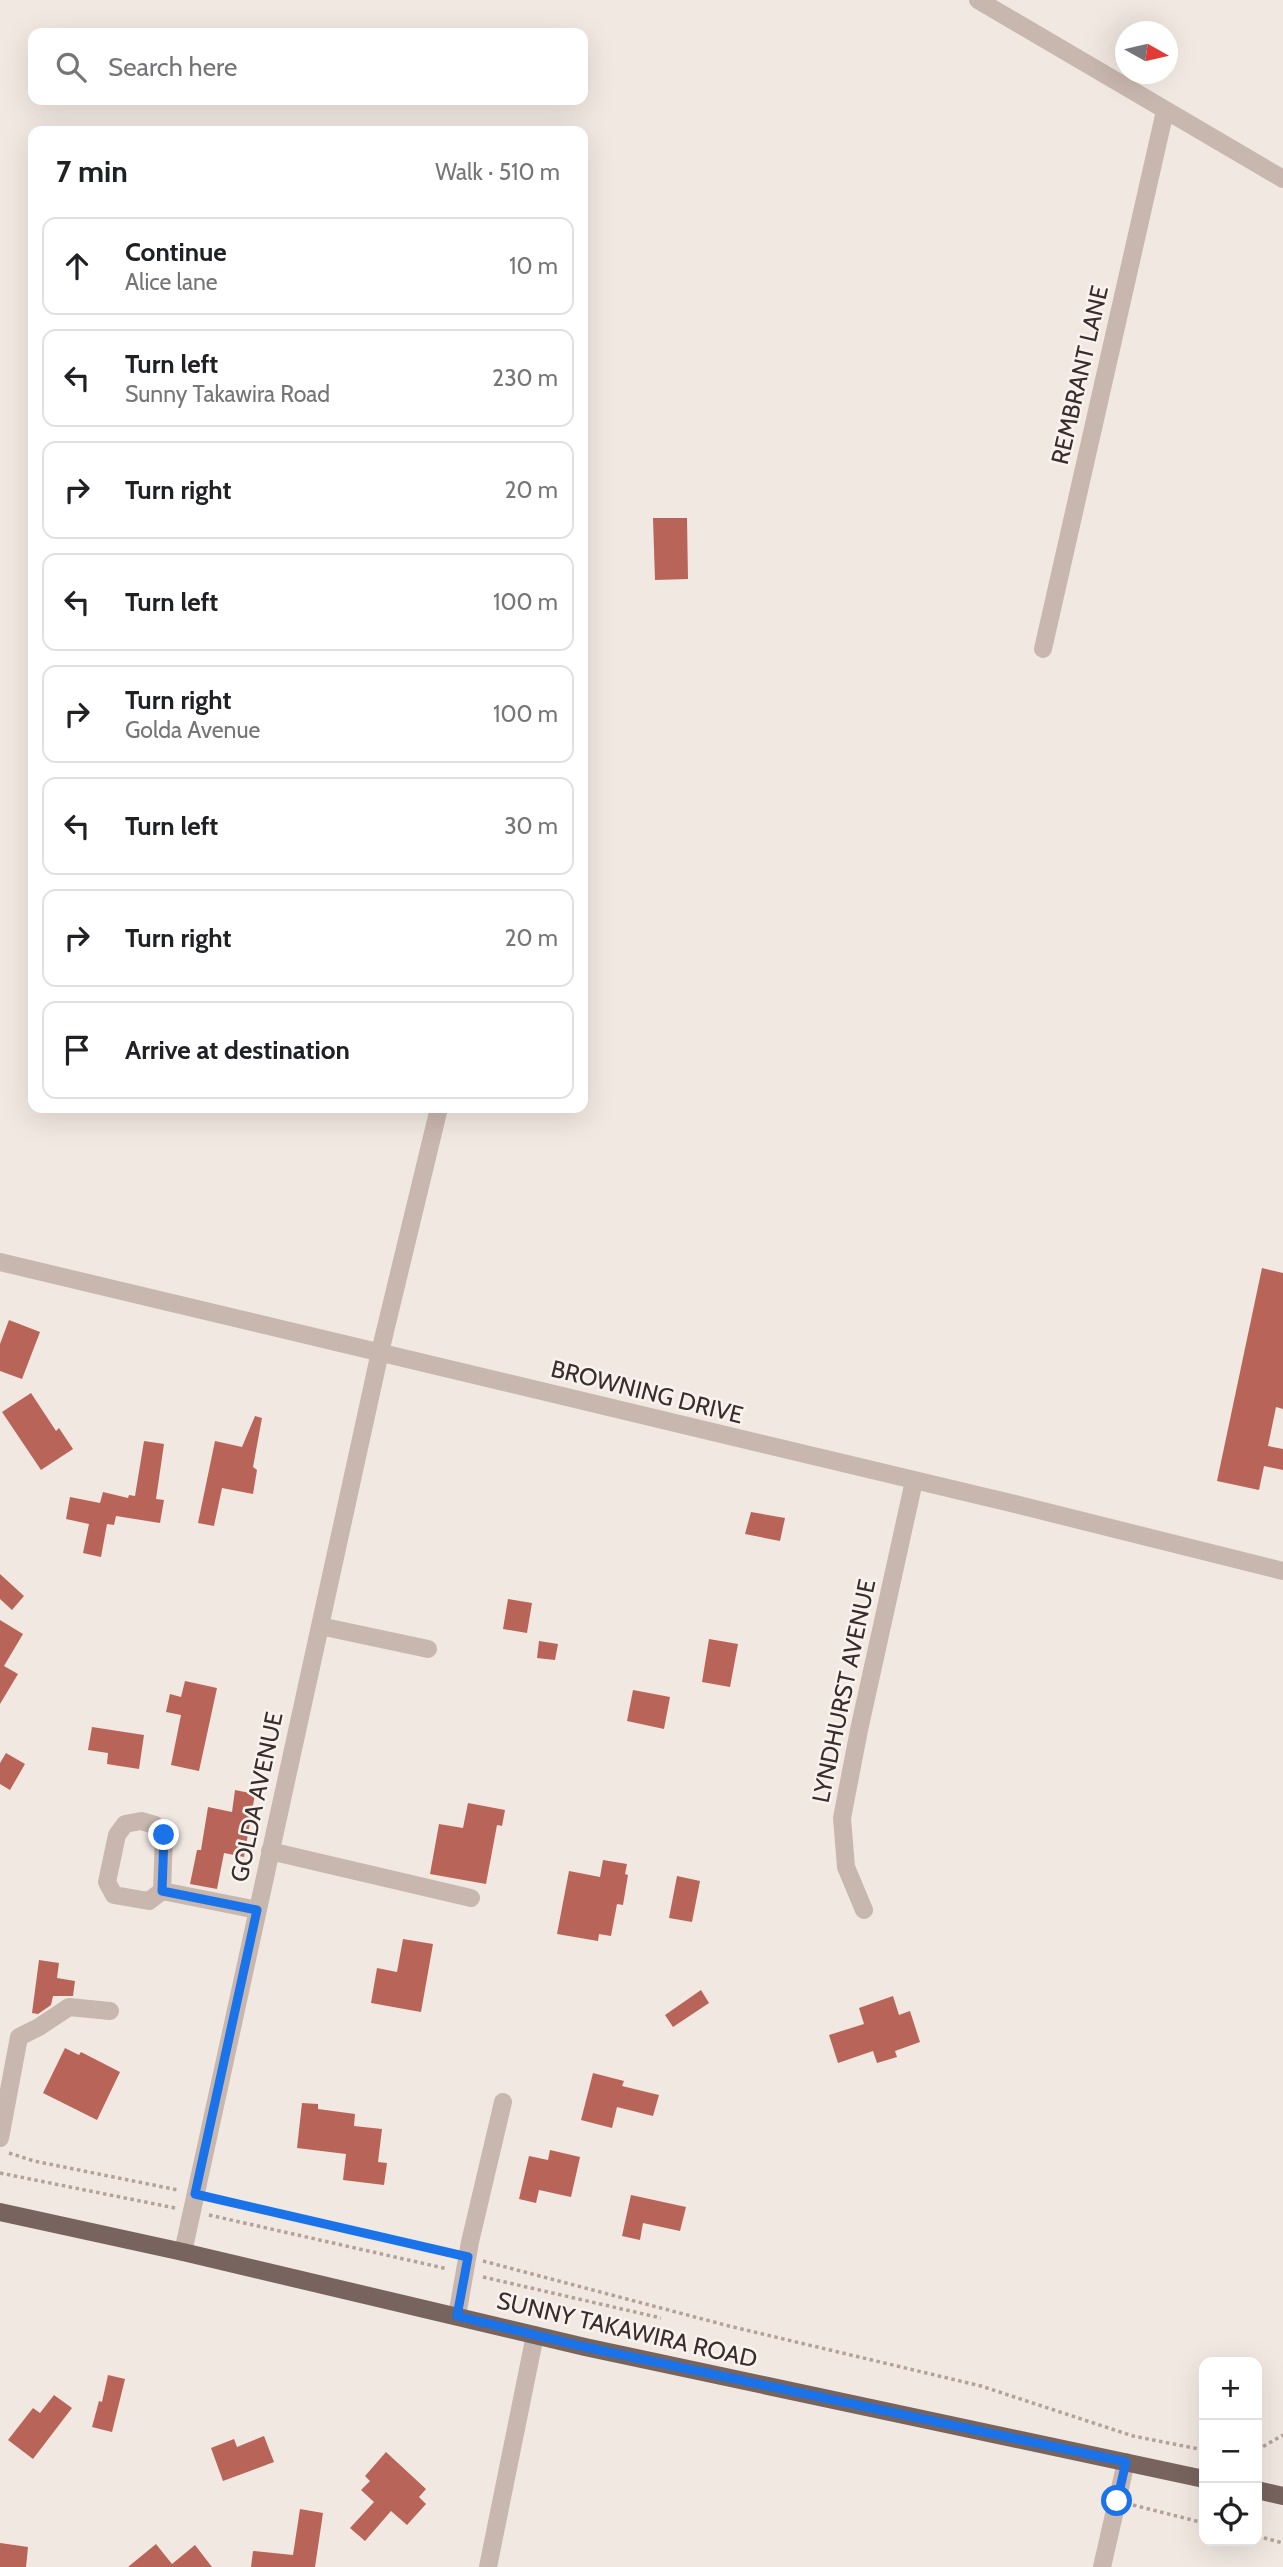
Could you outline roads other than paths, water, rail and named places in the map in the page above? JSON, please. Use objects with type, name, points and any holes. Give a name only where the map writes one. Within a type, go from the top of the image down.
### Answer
[{"type":"main road","name":"SUNNY TAKAWIRA ROAD","points":[[0,2212],[535,2335],[1199,2478]]},
{"type":"main road","points":[[1262,2491],[1283,2496]]},
{"type":"street","points":[[978,0],[1012,8],[1165,111],[1283,179]]},
{"type":"street","name":"REMBRANT LANE","points":[[1043,649],[1165,111]]},
{"type":"street","name":"GOLDA AVENUE","points":[[183,2252],[380,1352],[438,1113]]},
{"type":"street","name":"BROWNING DRIVE","points":[[0,1262],[1283,1570]]},
{"type":"street","name":"LYNDHURST AVENUE","points":[[864,1910],[846,1867],[842,1818],[914,1481]]},
{"type":"street","points":[[320,1626],[428,1649]]},
{"type":"street","points":[[162,1891],[164,1835],[155,1825],[141,1821],[125,1824],[117,1835],[107,1882],[114,1895],[149,1901],[162,1891],[257,1910]]},
{"type":"street","points":[[270,1851],[471,1898]]},
{"type":"street","points":[[0,2138],[19,2037],[40,2027],[69,2007],[110,2011]]},
{"type":"street","points":[[457,2316],[503,2102]]},
{"type":"street","points":[[488,2567],[535,2335]]},
{"type":"street","points":[[1102,2567],[1126,2462]]}]
